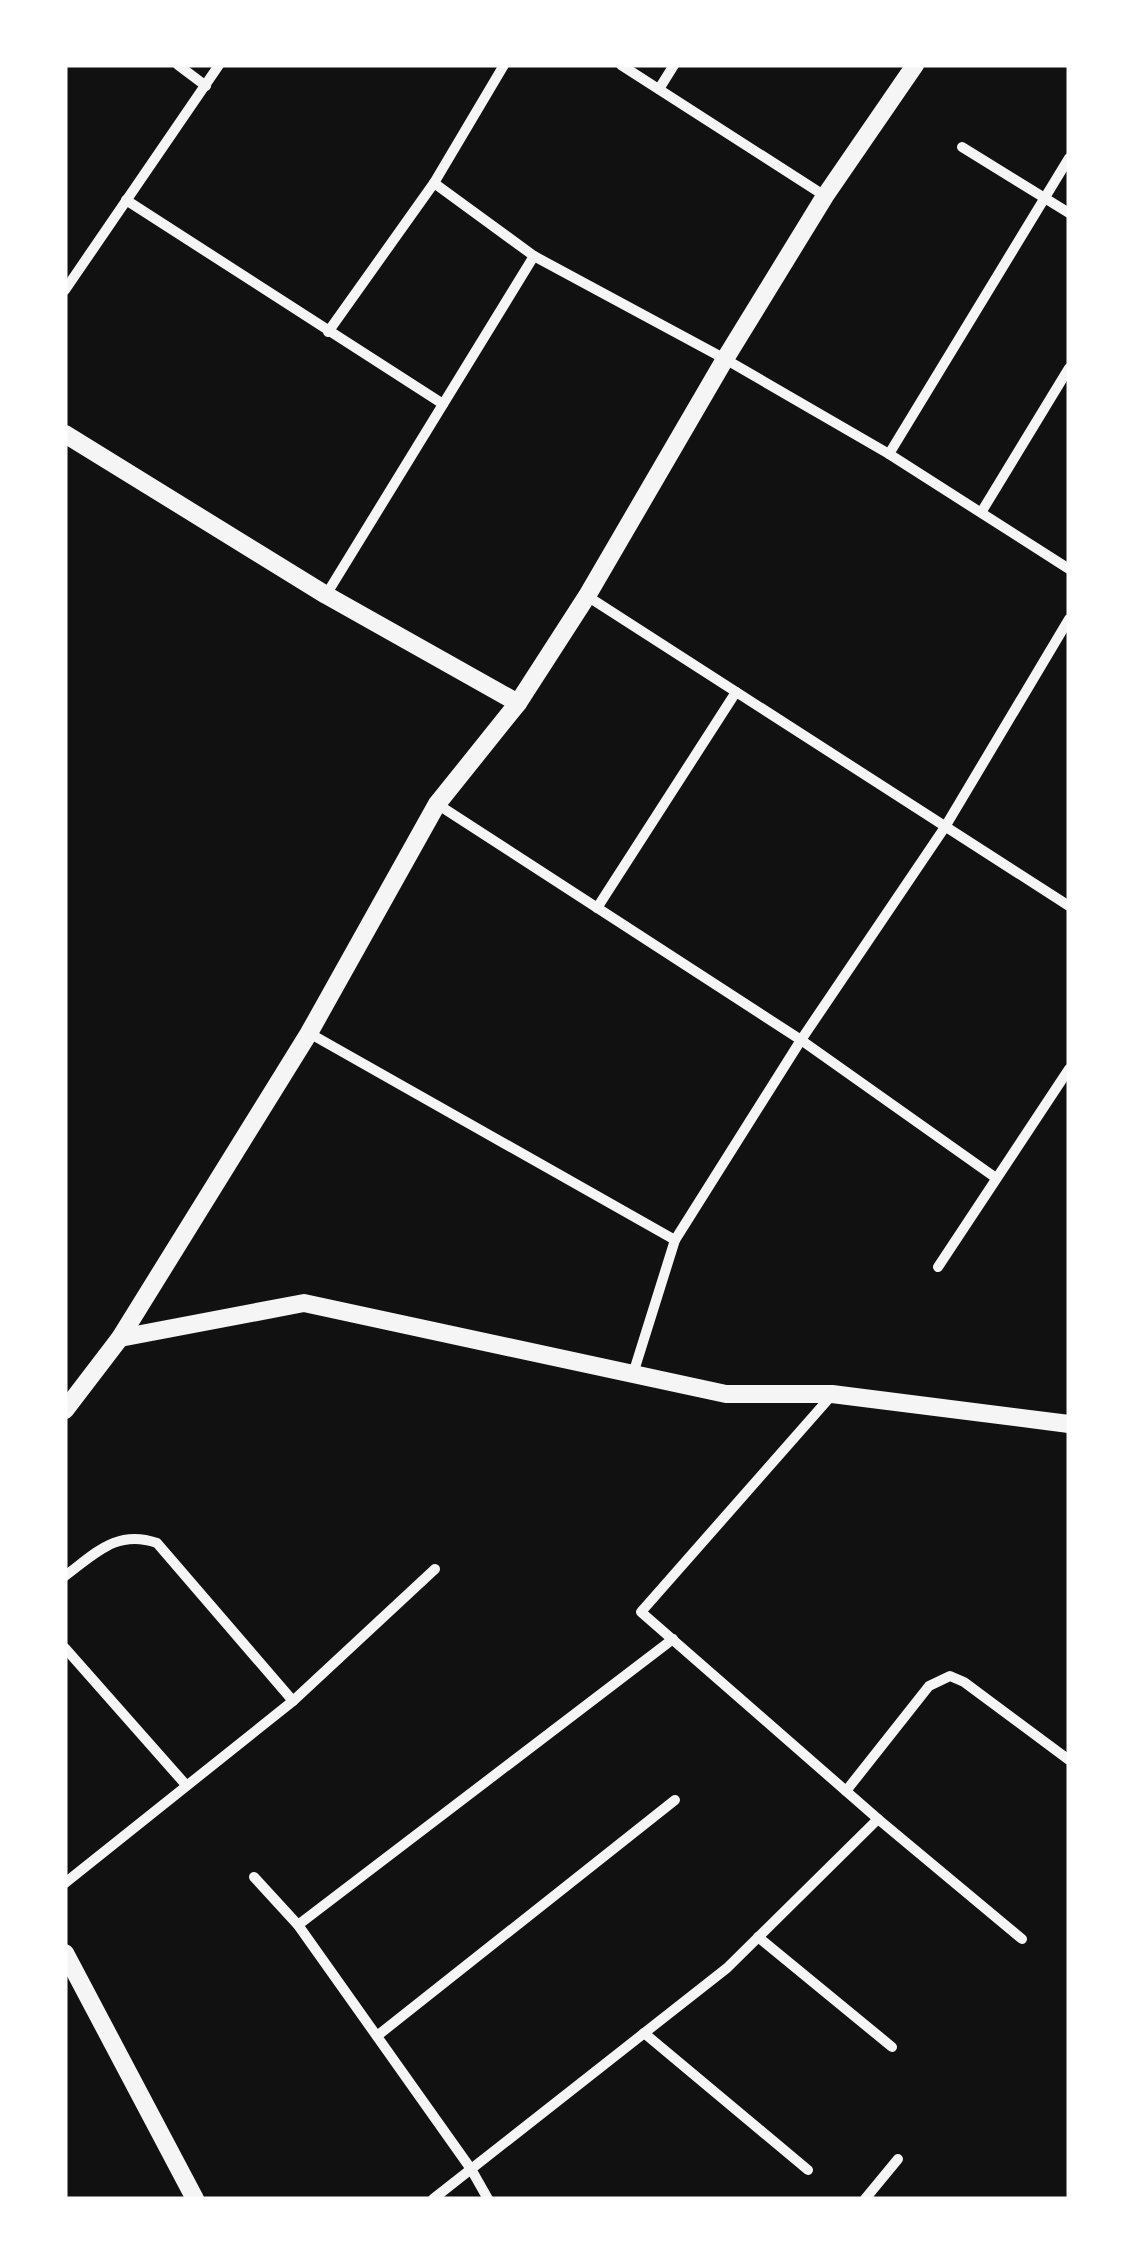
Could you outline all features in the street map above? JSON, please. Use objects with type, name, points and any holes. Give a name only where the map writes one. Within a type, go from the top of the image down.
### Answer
[{"type":"street","points":[[178,65],[206,86]]},
{"type":"street","points":[[65,290],[219,65]]},
{"type":"street","points":[[328,332],[434,183],[504,65]]},
{"type":"street","points":[[621,65],[825,196]]},
{"type":"street","points":[[659,89],[674,65]]},
{"type":"street","points":[[65,1410],[120,1338],[309,1033],[437,804],[518,703],[587,596],[825,196],[915,65]]},
{"type":"street","points":[[962,146],[1069,214]]},
{"type":"street","points":[[889,454],[1069,158]]},
{"type":"street","points":[[434,183],[534,256],[725,359],[889,454],[1069,569]]},
{"type":"street","points":[[126,200],[443,404]]},
{"type":"street","points":[[326,595],[534,256]]},
{"type":"street","points":[[982,511],[1069,368]]},
{"type":"street","points":[[65,434],[326,595],[518,703]]},
{"type":"street","points":[[587,596],[1069,906]]},
{"type":"street","points":[[632,1374],[675,1240],[801,1040],[945,827],[1069,619]]},
{"type":"street","points":[[597,908],[736,692]]},
{"type":"street","points":[[437,804],[801,1040],[996,1178]]},
{"type":"street","points":[[309,1033],[675,1240]]},
{"type":"street","points":[[938,1268],[1069,1069]]},
{"type":"street","points":[[120,1338],[304,1302],[726,1394],[832,1394],[1069,1424]]},
{"type":"street","points":[[832,1394],[641,1612],[878,1819],[1022,1938]]},
{"type":"street","points":[[65,1576],[124,1538],[139,1536],[157,1543],[293,1702]]},
{"type":"street","points":[[65,1883],[293,1702],[435,1569]]},
{"type":"street","points":[[298,1924],[673,1639]]},
{"type":"street","points":[[65,1648],[186,1784]]},
{"type":"street","points":[[846,1791],[928,1686],[950,1676],[964,1682],[1069,1760]]},
{"type":"street","points":[[377,2036],[675,1800]]},
{"type":"street","points":[[433,2199],[727,1968],[878,1819]]},
{"type":"street","points":[[254,1877],[298,1924],[471,2169],[488,2199]]},
{"type":"street","points":[[758,1937],[892,2048]]},
{"type":"street","points":[[65,1953],[194,2199]]},
{"type":"street","points":[[644,2033],[808,2170]]},
{"type":"street","points":[[865,2199],[898,2159]]}]
